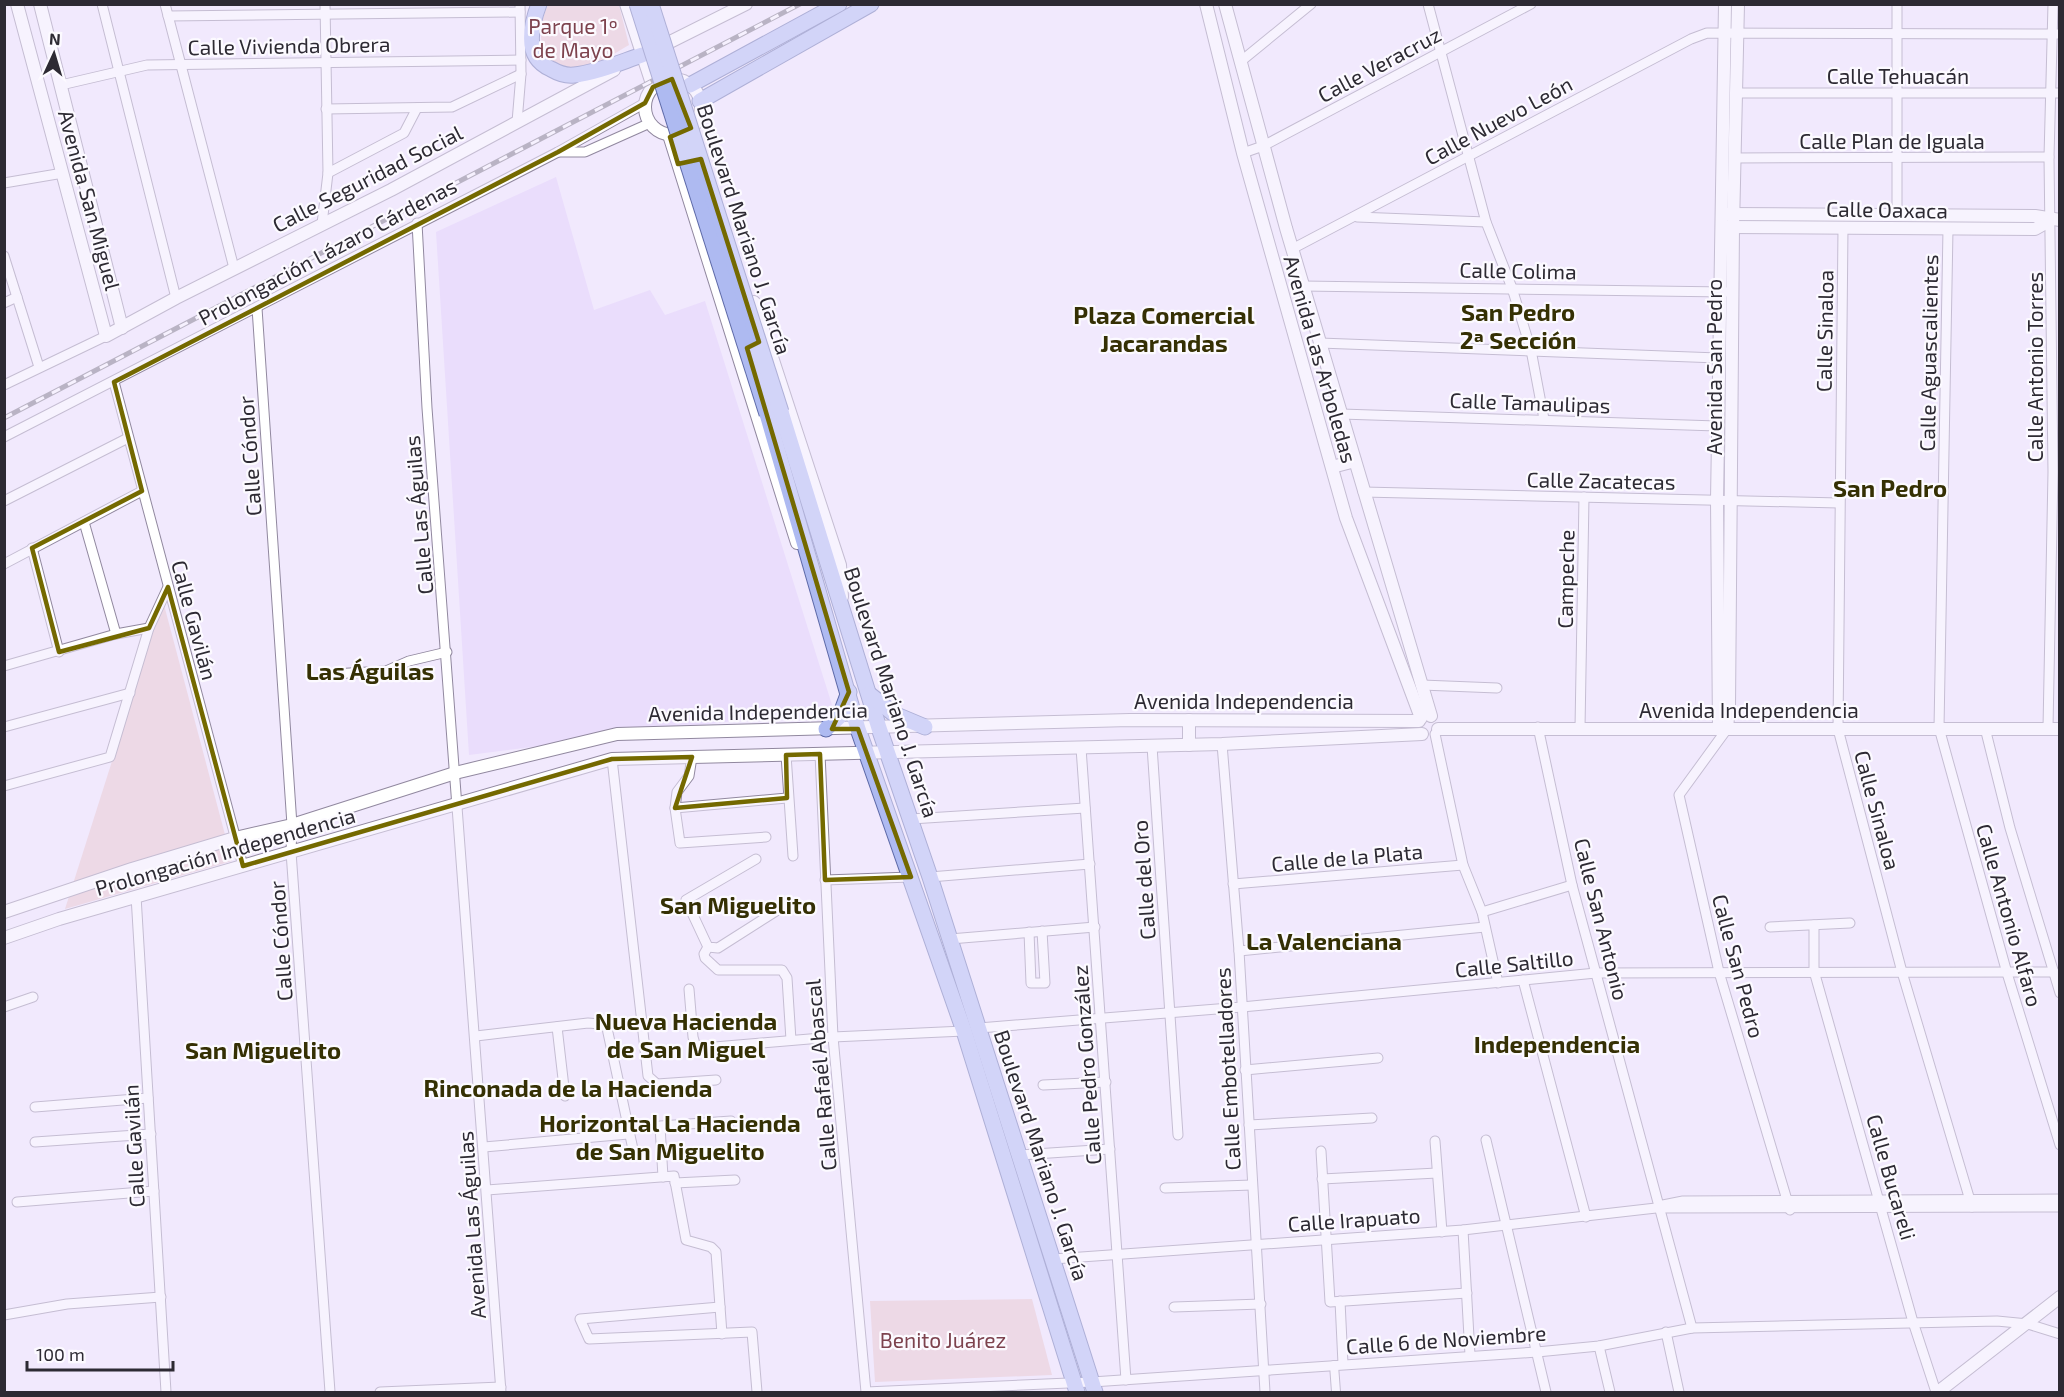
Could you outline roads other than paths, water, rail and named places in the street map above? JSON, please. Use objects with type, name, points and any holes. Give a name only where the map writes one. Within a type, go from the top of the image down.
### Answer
[{"type":"main road","points":[[539,4],[532,25],[534,57],[543,66],[561,74],[574,75],[642,55]]},
{"type":"main road","name":"Boulevard Mariano J. García","points":[[637,4],[950,939],[971,1029],[1076,1387]]},
{"type":"main road","name":"Boulevard Mariano J. García","points":[[651,4],[774,413],[858,729],[911,877],[1020,1155],[1094,1387]]},
{"type":"main road","points":[[684,82],[839,4]]},
{"type":"main road","points":[[700,101],[871,4]]},
{"type":"main road","points":[[826,729],[840,716],[849,692]]},
{"type":"main road","points":[[868,693],[894,714],[925,728]]},
{"type":"street","name":"Avenida San Miguel","points":[[17,4],[106,336]]},
{"type":"street","name":"Avenida San Miguel","points":[[40,4],[122,328]]},
{"type":"street","points":[[102,4],[176,297]]},
{"type":"street","points":[[165,4],[234,268]]},
{"type":"street","points":[[626,4],[653,87]]},
{"type":"street","points":[[656,4],[668,43],[684,82],[700,101],[700,114],[694,126],[678,134],[669,135],[650,123],[645,104],[653,87],[665,80],[684,82]]},
{"type":"street","name":"Calle Seguridad Social","points":[[4,385],[122,328],[176,297],[391,190],[642,55],[746,4]]},
{"type":"street","name":"Avenida Las Arboledas","points":[[1206,4],[1243,153],[1346,518],[1424,718]]},
{"type":"street","name":"Avenida Las Arboledas","points":[[1225,4],[1292,249],[1422,685],[1424,718]]},
{"type":"street","points":[[1240,62],[1311,4]]},
{"type":"street","points":[[1428,4],[1470,154],[1486,222],[1512,288],[1531,350],[1544,419]]},
{"type":"street","name":"Calle Veracruz","points":[[1243,153],[1263,146],[1531,4]]},
{"type":"street","name":"Avenida San Pedro","points":[[1722,733],[1717,500],[1719,292],[1735,158],[1736,93],[1731,32],[1725,4]]},
{"type":"street","name":"Avenida San Pedro","points":[[1722,733],[1732,500],[1732,292],[1727,221],[1731,32],[1738,4]]},
{"type":"street","points":[[1897,4],[1897,216]]},
{"type":"street","name":"Calle Antonio Torres","points":[[2053,4],[2056,34],[2055,93],[2049,157],[2055,220],[2054,728]]},
{"type":"street","points":[[168,16],[325,9],[520,8],[521,74],[517,122]]},
{"type":"street","points":[[322,224],[328,173],[325,9]]},
{"type":"street","name":"Calle Nuevo León","points":[[1292,249],[1470,154],[1691,39],[1707,33],[2056,34]]},
{"type":"street","name":"Calle Vivienda Obrera","points":[[61,85],[147,65],[521,60]]},
{"type":"street","points":[[326,109],[452,107],[521,74]]},
{"type":"street","points":[[1226,85],[1245,80]]},
{"type":"street","name":"Calle Tehuacán","points":[[1736,93],[2055,93]]},
{"type":"street","name":"Prolongación Lázaro Cárdenas","points":[[4,437],[558,152],[645,104]]},
{"type":"street","points":[[328,173],[404,133],[417,108]]},
{"type":"street","points":[[558,152],[585,152],[650,123]]},
{"type":"street","points":[[694,126],[840,565],[843,614]]},
{"type":"street","points":[[669,135],[809,582],[827,616]]},
{"type":"street","name":"Calle Plan de Iguala","points":[[1735,158],[2049,157]]},
{"type":"street","points":[[680,169],[689,160],[705,159]]},
{"type":"street","points":[[4,183],[63,173]]},
{"type":"street","points":[[1931,229],[1932,215]]},
{"type":"street","name":"Calle Oaxaca","points":[[1727,221],[1932,215],[2035,216],[2055,220]]},
{"type":"street","points":[[1355,217],[1486,222]]},
{"type":"street","name":"Calle Oaxaca","points":[[1727,221],[1843,228],[2035,229],[2055,220]]},
{"type":"street","name":"Calle Las Águilas","points":[[417,223],[427,408],[457,805]]},
{"type":"street","name":"Calle Sinaloa","points":[[1843,228],[1838,729],[1902,972],[1971,1203]]},
{"type":"street","name":"Calle Aguascalientes","points":[[1939,728],[1948,229]]},
{"type":"street","points":[[4,256],[39,367]]},
{"type":"street","name":"Calle Colima","points":[[1303,286],[1732,292]]},
{"type":"street","points":[[4,303],[17,297]]},
{"type":"street","name":"Calle Cóndor","points":[[257,308],[292,825],[291,852],[330,1392]]},
{"type":"street","points":[[734,343],[752,346],[765,335]]},
{"type":"street","points":[[1320,343],[1718,358]]},
{"type":"street","name":"Calle Gavilán","points":[[114,382],[243,866]]},
{"type":"street","name":"Calle Tamaulipas","points":[[1341,414],[1717,426]]},
{"type":"street","points":[[4,501],[128,438]]},
{"type":"street","points":[[1332,467],[1354,461]]},
{"type":"street","points":[[4,564],[142,491]]},
{"type":"street","name":"Calle Zacatecas","points":[[1363,492],[1839,503]]},
{"type":"street","name":"Campeche","points":[[1580,728],[1584,497]]},
{"type":"street","points":[[84,522],[116,634]]},
{"type":"street","points":[[32,548],[59,652]]},
{"type":"street","points":[[4,786],[110,758],[149,628],[168,587]]},
{"type":"street","points":[[5,665],[59,652],[116,634],[149,628]]},
{"type":"street","points":[[332,674],[386,671],[409,661],[447,652]]},
{"type":"street","points":[[1422,685],[1497,688]]},
{"type":"street","points":[[4,727],[130,693]]},
{"type":"street","points":[[1436,732],[1431,736],[1422,734],[1417,726],[1424,718],[1437,721],[1436,732],[1463,865],[1482,912],[1498,983]]},
{"type":"street","name":"Avenida Independencia","points":[[393,793],[455,773],[617,734],[1189,720],[1424,718]]},
{"type":"street","points":[[1327,719],[1328,739]]},
{"type":"street","points":[[1189,720],[1189,745]]},
{"type":"street","name":"Avenida Independencia","points":[[1436,732],[1538,728],[1722,733],[1838,729],[2054,728]]},
{"type":"street","name":"Calle San Antonio","points":[[1538,728],[1572,885],[1692,1328]]},
{"type":"street","name":"Calle Antonio Alfaro","points":[[1939,728],[2007,973],[2060,1145]]},
{"type":"street","points":[[1985,728],[2010,828],[2060,993]]},
{"type":"street","name":"Calle San Pedro","points":[[1722,733],[1679,795],[1719,972],[1789,1205]]},
{"type":"street","name":"Avenida Independencia","points":[[457,805],[612,759],[1222,744],[1422,734]]},
{"type":"street","name":"Calle Embotelladores","points":[[1222,744],[1239,951],[1265,1392]]},
{"type":"street","name":"Calle del Oro","points":[[1152,746],[1178,1134]]},
{"type":"street","name":"Calle Pedro González","points":[[1081,748],[1102,1017],[1126,1380]]},
{"type":"street","points":[[786,754],[787,798],[793,856]]},
{"type":"street","name":"Calle Rafaél Abascal","points":[[820,754],[833,1037],[866,1392]]},
{"type":"street","points":[[692,757],[689,776],[677,792],[675,808],[680,843],[766,837]]},
{"type":"street","points":[[612,759],[648,1076],[657,1084],[716,1080]]},
{"type":"street","name":"Prolongación Independencia","points":[[4,912],[132,868],[235,838],[292,825],[393,793]]},
{"type":"street","points":[[675,808],[787,798]]},
{"type":"street","name":"Prolongación Independencia","points":[[4,938],[136,896],[457,805]]},
{"type":"street","name":"Avenida Las Águilas","points":[[457,805],[501,1390]]},
{"type":"street","points":[[911,819],[1085,808]]},
{"type":"street","points":[[713,947],[686,900],[756,859]]},
{"type":"street","points":[[930,877],[1090,864]]},
{"type":"street","name":"Calle de la Plata","points":[[1233,884],[1463,865]]},
{"type":"street","points":[[825,880],[911,877]]},
{"type":"street","points":[[1482,912],[1572,885]]},
{"type":"street","name":"Calle Gavilán","points":[[136,896],[166,1392]]},
{"type":"street","points":[[784,906],[704,954],[705,958],[718,970],[782,970],[788,987],[791,1040]]},
{"type":"street","points":[[1770,927],[1850,923]]},
{"type":"street","name":"Calle Bucareli","points":[[1814,925],[1814,971],[1913,1322],[1937,1392]]},
{"type":"street","points":[[950,939],[1095,927]]},
{"type":"street","points":[[1239,951],[1485,927]]},
{"type":"street","points":[[1029,932],[1031,983],[1045,983],[1042,931]]},
{"type":"street","name":"Calle Saltillo","points":[[689,989],[693,1037],[695,1044],[703,1048],[1242,1007],[1596,973],[2054,972]]},
{"type":"street","points":[[1523,980],[1586,1217]]},
{"type":"street","points":[[4,1007],[33,998]]},
{"type":"street","points":[[476,1036],[588,1023],[600,1024],[607,1028],[634,1154]]},
{"type":"street","points":[[557,1027],[565,1096]]},
{"type":"street","points":[[1245,1070],[1378,1058]]},
{"type":"street","points":[[1043,1085],[1106,1082]]},
{"type":"street","points":[[35,1107],[148,1098]]},
{"type":"street","points":[[1248,1125],[1372,1118]]},
{"type":"street","points":[[663,1177],[660,1126],[731,1121]]},
{"type":"street","points":[[35,1142],[151,1134]]},
{"type":"street","points":[[484,1147],[628,1134]]},
{"type":"street","points":[[1486,1140],[1546,1392]]},
{"type":"street","points":[[1436,1141],[1442,1232]]},
{"type":"street","points":[[1020,1155],[1110,1149]]},
{"type":"street","points":[[1321,1151],[1330,1302],[1467,1293]]},
{"type":"street","points":[[1322,1179],[1437,1173]]},
{"type":"street","points":[[487,1190],[674,1176],[686,1240],[711,1247],[716,1252],[722,1334]]},
{"type":"street","points":[[675,1183],[735,1180]]},
{"type":"street","points":[[1165,1188],[1252,1185]]},
{"type":"street","points":[[17,1202],[154,1191]]},
{"type":"street","name":"Calle Irapuato","points":[[1053,1259],[1507,1227],[1659,1208],[1683,1201],[1789,1205],[1971,1203],[2060,1199]]},
{"type":"street","name":"Calle Irapuato","points":[[1971,1203],[2060,1207]]},
{"type":"street","points":[[1463,1230],[1470,1355]]},
{"type":"street","points":[[4,1315],[67,1304],[160,1297]]},
{"type":"street","points":[[1937,1392],[2028,1324],[2060,1297]]},
{"type":"street","points":[[1336,1392],[1340,1301]]},
{"type":"street","points":[[1174,1307],[1260,1304]]},
{"type":"street","points":[[720,1307],[580,1319],[589,1340],[752,1332],[757,1392]]},
{"type":"street","name":"Calle 6 de Noviembre","points":[[866,1392],[1094,1387],[1126,1380],[1263,1368],[1538,1352],[1599,1346],[1692,1328],[1997,1321],[2028,1324],[2060,1334]]},
{"type":"street","points":[[1666,1332],[1679,1392]]},
{"type":"street","points":[[1599,1346],[1610,1392]]},
{"type":"street","points":[[380,1392],[501,1390]]},
{"type":"railway","points":[[4,418],[800,4]]},
{"type":"district","name":"San Pedro 2ª Sección","points":[[1518,325]]},
{"type":"district","name":"Plaza Comercial Jacarandas","points":[[1164,328]]},
{"type":"district","name":"San Pedro","points":[[1890,487]]},
{"type":"district","name":"Las Águilas","points":[[370,670]]},
{"type":"district","name":"San Miguelito","points":[[738,904]]},
{"type":"district","name":"La Valenciana","points":[[1324,940]]},
{"type":"district","name":"Nueva Hacienda de San Miguel","points":[[686,1034]]},
{"type":"district","name":"Independencia","points":[[1557,1043]]},
{"type":"district","name":"San Miguelito","points":[[263,1049]]},
{"type":"district","name":"Rinconada de la Hacienda","points":[[568,1087]]},
{"type":"district","name":"Horizontal La Hacienda de San Miguelito","points":[[670,1136]]},
{"type":"park label","name":"Parque 1º de Mayo","points":[[573,37]]},
{"type":"park label","name":"Benito Juárez","points":[[943,1339]]}]
